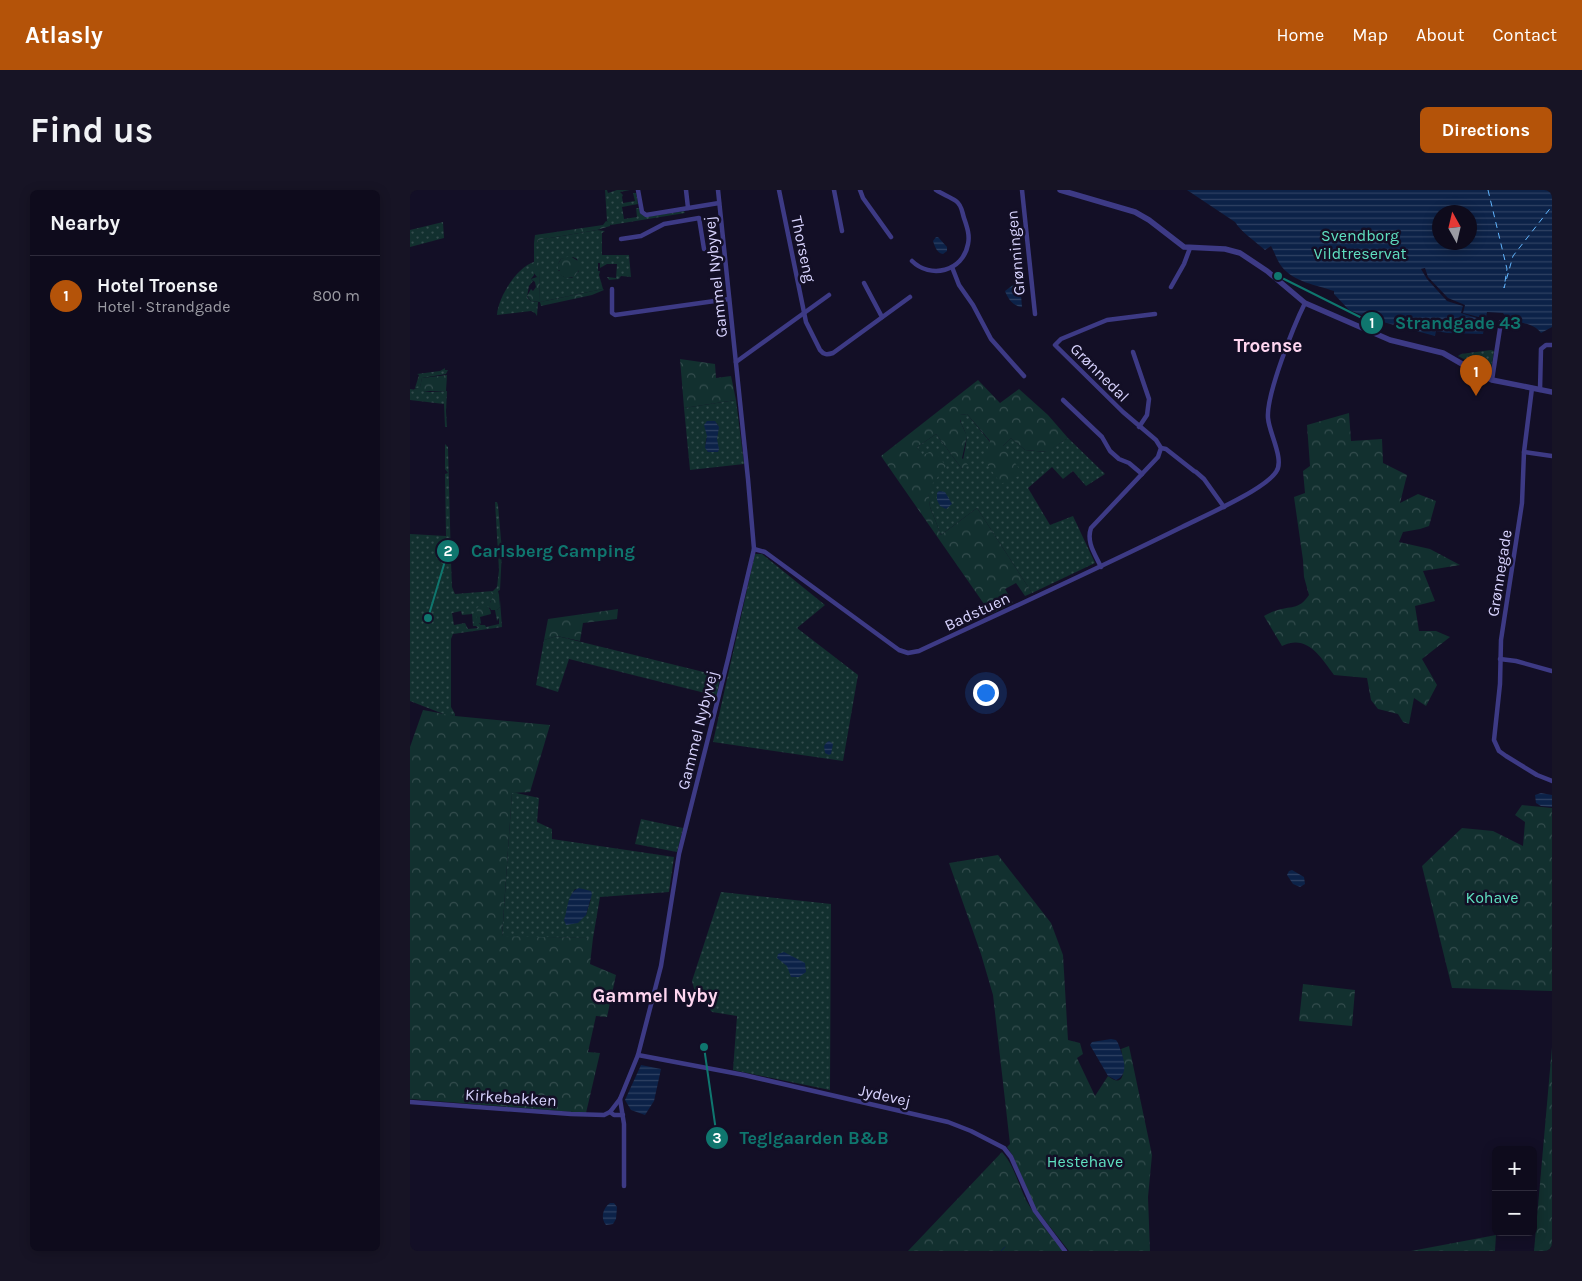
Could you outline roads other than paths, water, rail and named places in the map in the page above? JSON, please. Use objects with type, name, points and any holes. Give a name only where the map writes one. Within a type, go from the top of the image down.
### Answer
[{"type":"street","points":[[638,190],[642,211],[645,214],[719,203]]},
{"type":"street","points":[[686,190],[689,219]]},
{"type":"street","name":"Gammel Nybyvej","points":[[610,1112],[620,1099],[638,1055],[661,966],[679,854],[754,549],[718,190]]},
{"type":"street","name":"Thorseng","points":[[779,190],[806,322],[823,354],[833,353],[882,317]]},
{"type":"street","points":[[834,190],[842,231]]},
{"type":"street","points":[[860,190],[863,198],[891,237]]},
{"type":"street","points":[[912,261],[920,268],[930,271],[942,271],[952,267],[961,260],[968,244],[968,232],[961,207],[958,202],[936,190]]},
{"type":"street","name":"Grønningen","points":[[1022,190],[1035,314]]},
{"type":"street","points":[[1060,190],[1135,212],[1179,244],[1190,248],[1225,249],[1244,255],[1305,303],[1390,340],[1443,353],[1492,380],[1552,392]]},
{"type":"street","points":[[620,239],[641,236],[664,224],[699,218],[704,249]]},
{"type":"street","points":[[1171,287],[1184,264],[1190,248]]},
{"type":"street","points":[[952,267],[959,285],[973,305],[991,339],[1024,376]]},
{"type":"street","points":[[864,283],[882,317],[910,298]]},
{"type":"street","points":[[612,289],[612,313],[615,315],[729,299]]},
{"type":"street","name":"Gammel Nybyvej","points":[[736,362],[829,295]]},
{"type":"street","name":"Badstuen","points":[[754,549],[765,552],[899,650],[908,653],[919,651],[1224,507],[1264,484],[1276,473],[1279,466],[1279,459],[1271,437],[1268,410],[1273,388],[1298,316],[1305,303]]},
{"type":"street","name":"Grønnedal","points":[[1155,314],[1107,320],[1061,339],[1056,345],[1139,427],[1156,440],[1161,448],[1166,449],[1204,478],[1224,507]]},
{"type":"street","points":[[1492,380],[1501,322]]},
{"type":"street","points":[[1540,390],[1541,349],[1552,345]]},
{"type":"street","name":"Grønnedal","points":[[1133,352],[1149,399],[1147,415],[1139,427]]},
{"type":"street","points":[[1018,370],[1023,364]]},
{"type":"street","name":"Grønnegade","points":[[1532,388],[1524,452],[1522,503],[1510,590],[1503,624],[1500,694],[1494,740],[1499,751],[1506,756],[1537,775],[1552,781]]},
{"type":"street","points":[[1063,400],[1102,437],[1110,451],[1142,474]]},
{"type":"street","points":[[1101,566],[1089,542],[1088,536],[1092,528],[1158,457],[1161,448]]},
{"type":"street","points":[[1524,452],[1552,456]]},
{"type":"street","points":[[1500,659],[1516,661],[1552,671]]},
{"type":"street","name":"Jydevej","points":[[638,1055],[744,1075],[948,1122],[971,1131],[1004,1148],[1011,1157],[1035,1210],[1065,1251]]},
{"type":"street","points":[[620,1099],[623,1115],[624,1186]]},
{"type":"street","name":"Kirkebakken","points":[[410,1102],[595,1116],[610,1112]]},
{"type":"street","points":[[610,1112],[623,1115]]},
{"type":"water","name":"Svendborg Vildtreservat","points":[[1187,190],[1552,190],[1552,327],[1541,333],[1532,326],[1511,320],[1503,313],[1487,312],[1483,334],[1436,331],[1435,336],[1372,319],[1349,310],[1334,294],[1334,291],[1306,282],[1287,272],[1280,265],[1271,246],[1265,250],[1235,222]]},
{"type":"water","points":[[936,237],[947,247],[947,251],[943,254],[938,251],[933,241]]},
{"type":"water","points":[[1017,282],[1024,285],[1021,295],[1022,307],[1011,302],[1005,291]]},
{"type":"water","points":[[707,421],[715,421],[719,427],[717,439],[718,452],[708,452],[705,448],[707,436],[704,425]]},
{"type":"water","points":[[939,491],[945,492],[952,504],[946,509],[940,506],[937,500],[937,493]]},
{"type":"water","points":[[829,741],[833,744],[831,754],[829,755],[825,753],[824,746]]},
{"type":"water","points":[[1541,793],[1552,795],[1552,807],[1541,806],[1536,803],[1535,795]]},
{"type":"water","points":[[1292,870],[1304,877],[1305,884],[1300,887],[1293,884],[1287,875]]},
{"type":"water","points":[[579,888],[591,891],[592,894],[586,915],[578,923],[566,925],[564,920],[570,897]]},
{"type":"water","points":[[784,952],[805,963],[806,972],[799,977],[791,977],[787,966],[777,958],[778,954]]},
{"type":"water","points":[[1116,1040],[1118,1043],[1124,1063],[1123,1073],[1116,1080],[1108,1076],[1090,1045],[1092,1042]]},
{"type":"water","points":[[641,1065],[661,1069],[654,1101],[645,1115],[631,1110],[625,1100]]},
{"type":"water","points":[[610,1203],[614,1203],[617,1207],[616,1219],[613,1224],[606,1225],[603,1213]]},
{"type":"waterway","points":[[1001,1251],[1005,1247]]},
{"type":"place","name":"Strandgade 43","points":[[1278,276]]},
{"type":"place","name":"Hotel Troense","points":[[1476,396]]},
{"type":"place","name":"Carlsberg Camping","points":[[428,618]]},
{"type":"place","name":"Teglgaarden B&B","points":[[704,1047]]},
{"type":"district","name":"Troense","points":[[1268,345]]},
{"type":"district","name":"Gammel Nyby","points":[[655,995]]},
{"type":"park label","name":"Kohave","points":[[1492,897]]},
{"type":"park label","name":"Hestehave","points":[[1085,1161]]}]
